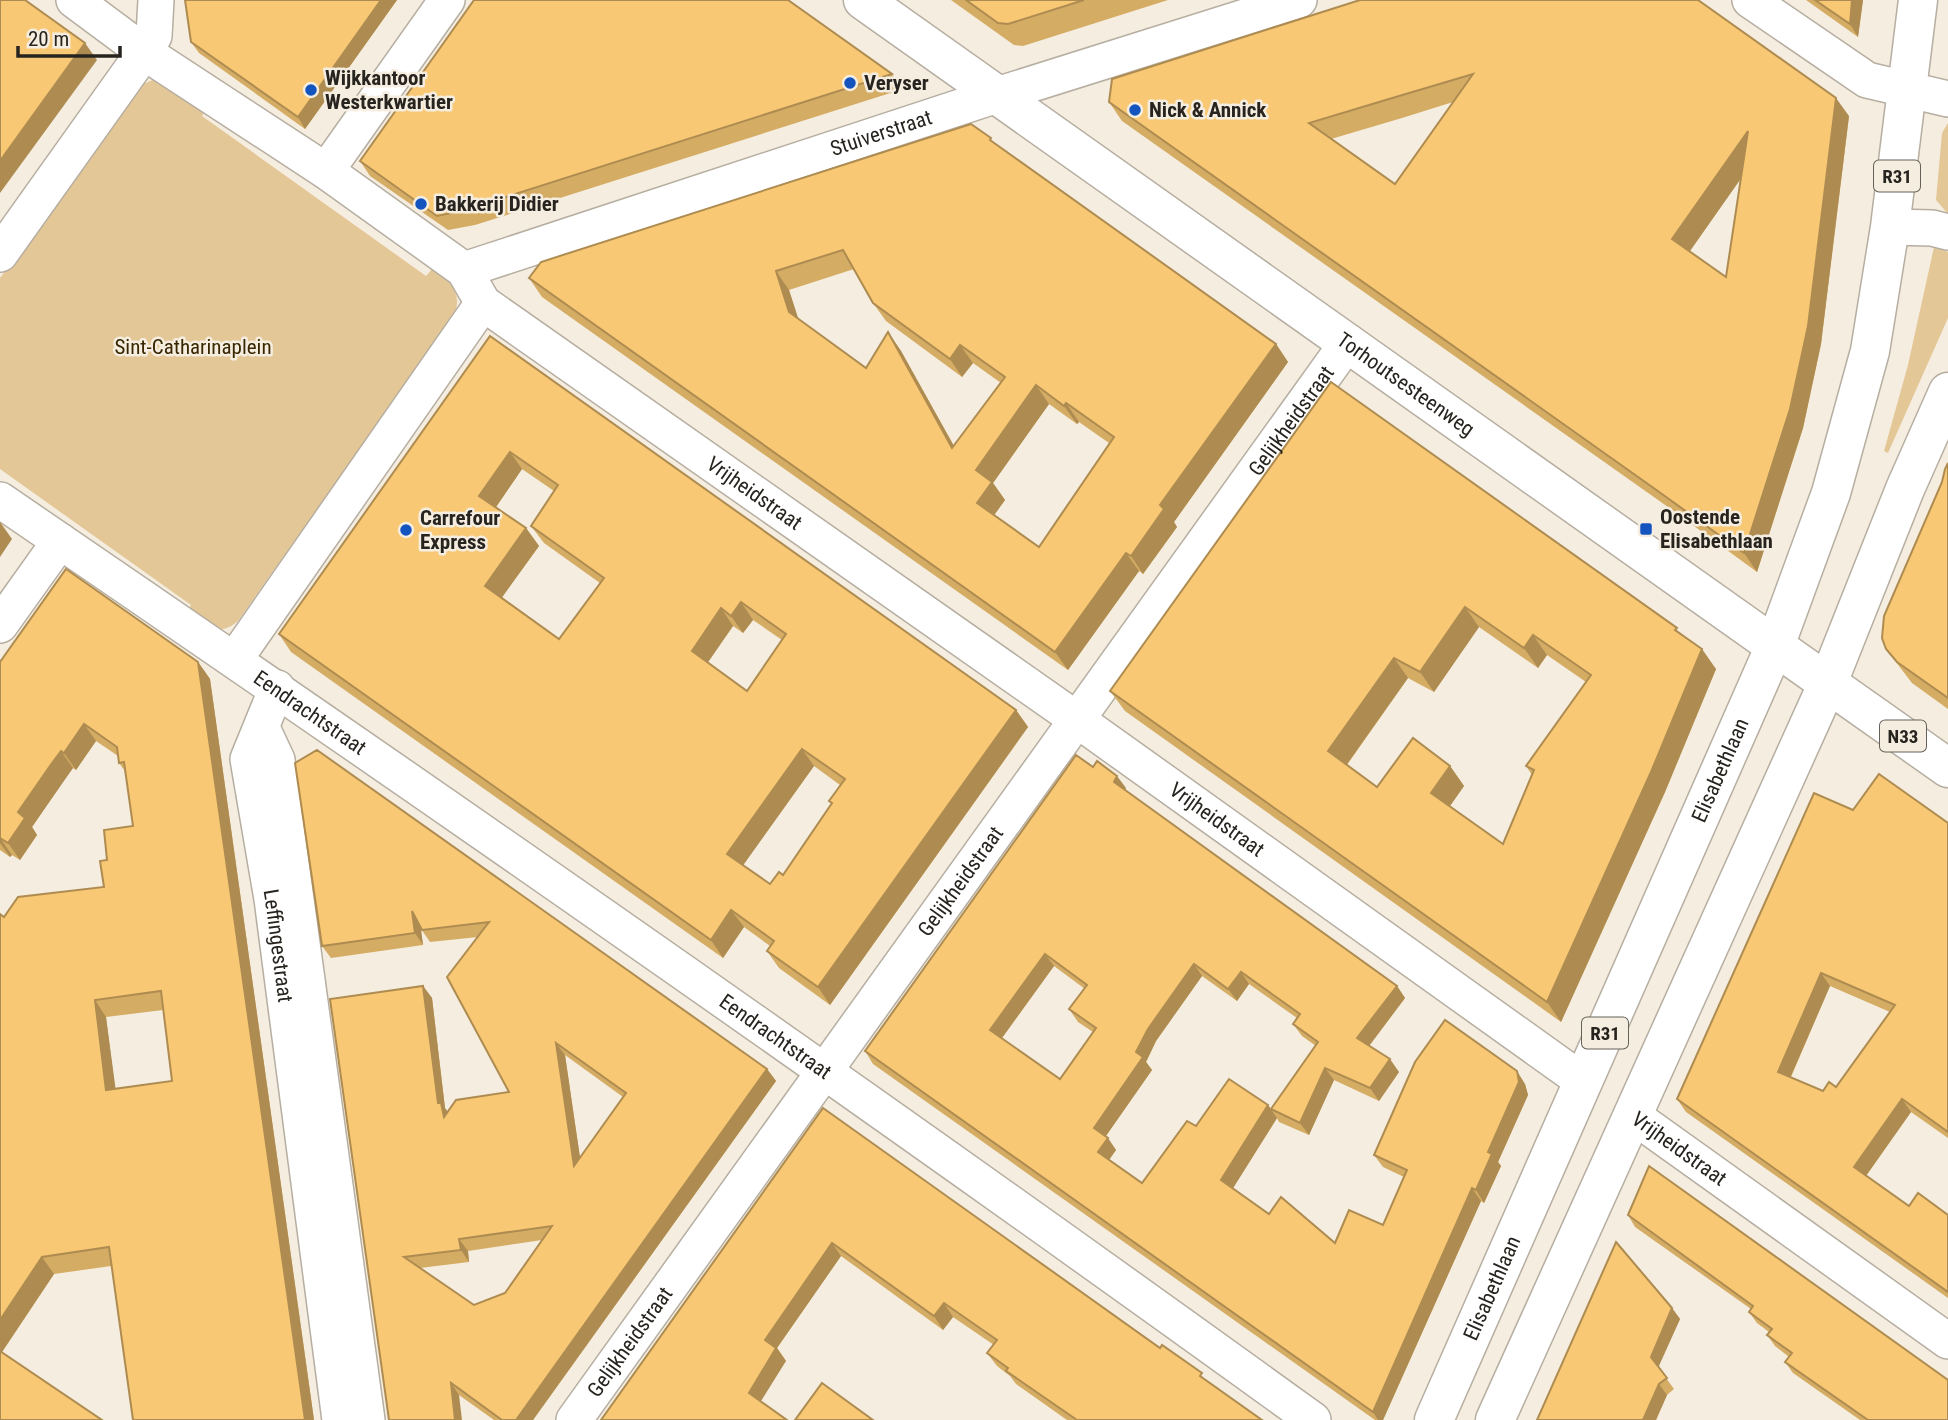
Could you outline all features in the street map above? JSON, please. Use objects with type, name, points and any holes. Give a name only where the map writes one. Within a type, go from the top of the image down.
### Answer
[{"type":"main road","name":"Torhoutsesteenweg","points":[[863,0],[1348,342],[1827,685],[1948,768]]},
{"type":"main road","name":"Elisabethlaan","points":[[1434,1420],[1775,646],[1831,493],[1870,351],[1890,227],[1918,0]]},
{"type":"main road","points":[[1495,1420],[1827,685],[1905,489],[1948,392]]},
{"type":"main road","name":"Vrijheidstraat","points":[[1584,1082],[1632,1115]]},
{"type":"street","points":[[0,254],[154,36],[156,0]]},
{"type":"street","points":[[326,171],[447,0]]},
{"type":"street","name":"Stuiverstraat","points":[[464,270],[997,95],[1299,0]]},
{"type":"street","points":[[1750,0],[1867,80],[1948,99]]},
{"type":"street","points":[[0,500],[235,659],[434,369],[484,303],[464,270],[326,171],[144,52],[88,3]]},
{"type":"street","points":[[1890,227],[1932,228],[1948,232]]},
{"type":"street","name":"Vrijheidstraat","points":[[484,303],[1076,719],[1584,1082]]},
{"type":"street","name":"Gelijkheidstraat","points":[[574,1420],[1348,342]]},
{"type":"street","points":[[0,625],[60,541]]},
{"type":"street","name":"Eendrachtstraat","points":[[235,659],[825,1071],[1313,1420]]},
{"type":"street","name":"Leffingestraat","points":[[277,688],[248,759],[367,1420]]},
{"type":"street","name":"Vrijheidstraat","points":[[1632,1115],[1948,1341]]},
{"type":"street","name":"Leffingestraat","points":[[320,1167],[340,1420]]},
{"type":"green space","name":"Sint-Catharinaplein","points":[[155,79],[207,108],[202,116],[426,276],[433,268],[450,284],[457,303],[452,318],[238,621],[224,629],[212,628],[186,614],[191,605],[0,469],[0,278],[136,87]]},
{"type":"green space","points":[[1948,123],[1948,214],[1936,200],[1942,133]]},
{"type":"green space","points":[[1934,247],[1948,252],[1948,318],[1888,453],[1884,451],[1908,365]]},
{"type":"building","points":[[0,0],[25,0],[85,43],[0,161]]},
{"type":"building","points":[[185,0],[381,0],[298,117],[191,42]]},
{"type":"building","points":[[474,0],[788,0],[892,74],[465,210],[437,216],[360,161]]},
{"type":"building","points":[[966,0],[1084,0],[1008,24],[998,23]]},
{"type":"building","points":[[1360,0],[1698,0],[1836,98],[1808,326],[1790,409],[1744,553],[1109,102],[1112,79]],"holes":[[[1473,74],[1395,184],[1309,123],[1389,99]],[[1748,131],[1726,277],[1672,239]]]},
{"type":"building","points":[[1815,0],[1852,0],[1850,24]]},
{"type":"building","points":[[971,124],[1276,344],[1160,505],[1164,509],[1131,556],[1126,553],[1055,652],[529,278],[541,262]],"holes":[[[843,250],[873,303],[950,359],[960,345],[1005,377],[952,448],[888,332],[866,368],[789,312],[776,271]],[[1036,385],[1114,437],[1039,547],[977,503],[992,482],[976,470]]]},
{"type":"building","points":[[490,336],[1016,710],[818,987],[767,951],[774,941],[731,910],[711,940],[279,634]],"holes":[[[510,452],[558,485],[531,526],[604,578],[559,639],[485,586],[526,528],[479,496]],[[741,602],[786,634],[747,691],[692,651],[721,608],[731,616]],[[802,749],[845,779],[829,801],[832,803],[783,875],[779,872],[770,884],[727,854]]]},
{"type":"building","points":[[1331,382],[1677,628],[1675,630],[1702,649],[1651,772],[1547,1002],[1110,691]],"holes":[[[1465,607],[1524,648],[1533,635],[1591,675],[1526,766],[1534,770],[1503,844],[1431,793],[1450,766],[1413,738],[1377,787],[1328,751],[1394,658],[1420,672]]]},
{"type":"building","points":[[1948,463],[1948,698],[1897,662],[1886,649],[1882,638],[1884,616]]},
{"type":"building","points":[[66,569],[198,662],[305,1420],[133,1420],[109,1247],[42,1257],[0,1320],[0,914],[4,917],[18,897],[104,887],[100,861],[107,860],[104,830],[133,826],[124,762],[119,763],[117,747],[84,724],[64,753],[61,751],[52,763],[18,812],[25,818],[8,843],[0,838],[0,662]],"holes":[[[161,991],[172,1081],[106,1090],[95,1000]]]},
{"type":"building","points":[[317,750],[767,1069],[516,1420],[502,1420],[451,1383],[455,1420],[389,1420],[330,999],[423,986],[438,1103],[441,1103],[444,1117],[456,1100],[509,1092],[447,977],[489,922],[422,930],[412,911],[415,933],[322,946],[295,763]],"holes":[[[556,1043],[626,1093],[574,1166]],[[552,1226],[505,1293],[474,1305],[404,1257],[461,1250],[459,1239]]]},
{"type":"building","points":[[1076,755],[1093,767],[1097,761],[1117,776],[1114,782],[1397,986],[1357,1038],[1390,1059],[1370,1088],[1325,1068],[1300,1123],[1271,1109],[1318,1042],[1293,1024],[1300,1014],[1241,972],[1228,989],[1194,964],[1148,1029],[1136,1052],[1143,1057],[1094,1128],[1108,1138],[1098,1152],[1142,1183],[1187,1121],[1196,1126],[1229,1079],[1268,1105],[1221,1180],[1269,1214],[1281,1197],[1335,1243],[1349,1210],[1383,1225],[1407,1170],[1374,1155],[1415,1062],[1445,1020],[1517,1071],[1519,1082],[1488,1152],[1492,1154],[1476,1190],[1472,1188],[1373,1412],[865,1051]],"holes":[[[1045,954],[1087,985],[1069,1009],[1096,1028],[1060,1079],[990,1030]]]},
{"type":"building","points":[[1879,774],[1948,823],[1948,1132],[1902,1099],[1854,1167],[1909,1206],[1918,1193],[1948,1215],[1948,1292],[1677,1099],[1814,793],[1853,810]],"holes":[[[1821,973],[1895,1005],[1836,1087],[1829,1082],[1823,1091],[1778,1072]]]},
{"type":"building","points":[[823,1108],[1160,1348],[1162,1345],[1202,1373],[1200,1376],[1262,1420],[1077,1420],[1006,1371],[1008,1368],[987,1353],[997,1340],[944,1303],[934,1316],[832,1243],[765,1340],[776,1348],[749,1393],[787,1420],[601,1420]]},
{"type":"building","points":[[1649,1166],[1948,1380],[1948,1420],[1868,1420],[1785,1362],[1792,1353],[1767,1335],[1772,1329],[1749,1312],[1753,1306],[1628,1215]]},
{"type":"building","points":[[1616,1242],[1672,1308],[1651,1357],[1667,1378],[1659,1384],[1643,1420],[1537,1420]]},
{"type":"building","points":[[0,1351],[102,1420],[0,1420]]},
{"type":"building","points":[[822,1383],[873,1420],[795,1420]]},
{"type":"place","name":"Veryser","points":[[850,83]]},
{"type":"place","name":"Wijkkantoor Westerkwartier","points":[[311,90]]},
{"type":"place","name":"Nick & Annick","points":[[1135,110]]},
{"type":"place","name":"Bakkerij Didier","points":[[421,204]]},
{"type":"place","name":"Oostende Elisabethlaan","points":[[1646,529]]},
{"type":"place","name":"Carrefour Express","points":[[406,530]]}]
